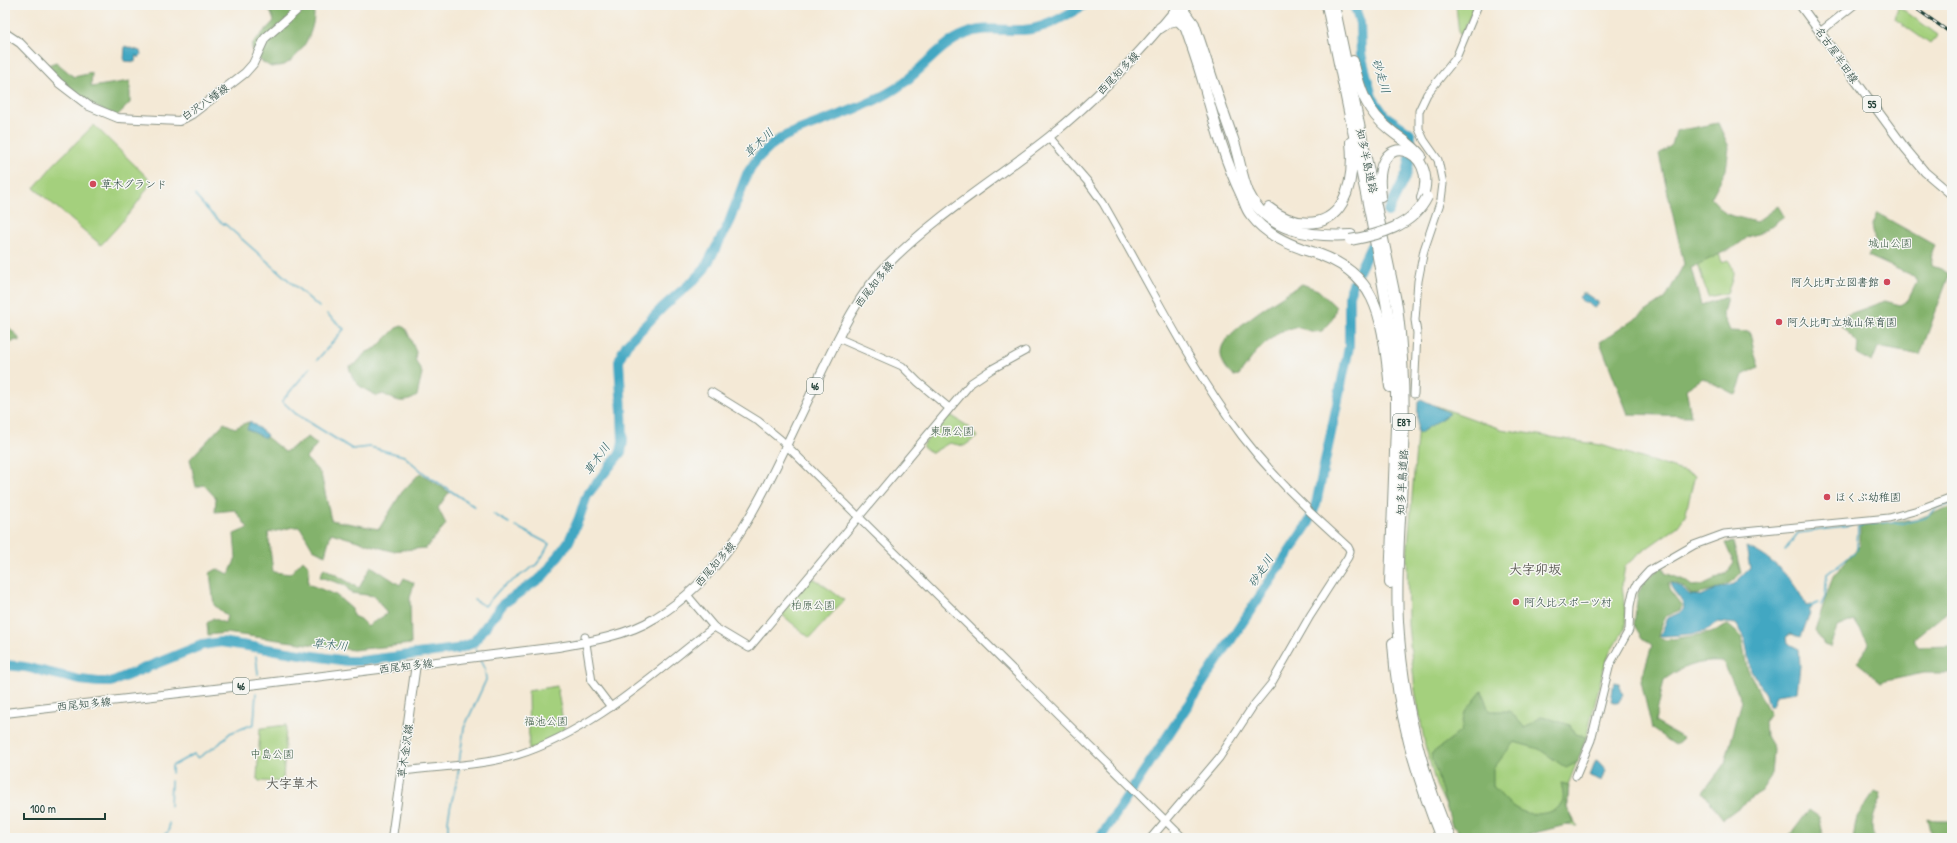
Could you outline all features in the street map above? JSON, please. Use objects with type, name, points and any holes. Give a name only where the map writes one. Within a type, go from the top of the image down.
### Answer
[{"type":"highway","name":"知多半島道路","points":[[1327,5],[1391,319],[1396,368],[1395,454],[1390,579],[1396,672],[1407,734],[1416,769],[1441,838]]},
{"type":"highway","name":"知多半島道路","points":[[1336,5],[1396,306],[1402,368],[1404,425],[1397,579],[1400,650],[1414,730],[1432,793],[1450,838]]},
{"type":"highway","points":[[1243,198],[1261,219],[1274,228],[1289,235],[1317,241],[1351,237],[1387,230],[1404,222],[1419,210],[1430,180],[1424,160],[1411,145],[1382,123],[1368,106],[1360,89],[1340,12],[1336,5]]},
{"type":"highway","points":[[1178,6],[1186,13],[1194,24],[1239,158],[1244,180],[1251,197],[1259,208],[1268,216],[1289,229],[1312,235],[1351,237]]},
{"type":"highway","points":[[1178,6],[1233,178],[1251,215],[1266,230],[1293,246],[1337,261],[1352,272],[1369,291],[1378,316],[1387,361],[1390,386],[1392,449],[1395,454]]},
{"type":"highway","points":[[1160,28],[1169,22],[1178,20],[1186,28]]},
{"type":"highway","points":[[1244,180],[1264,204],[1278,215],[1298,223],[1310,223],[1322,220],[1339,208],[1348,187],[1352,151],[1331,46],[1334,40]]},
{"type":"highway","points":[[1396,306],[1400,299],[1379,184],[1381,166],[1388,154],[1395,151],[1404,150],[1419,161],[1425,179],[1424,197]]},
{"type":"main road","name":"白沢八幡線","points":[[5,33],[20,44],[59,83],[89,106],[118,118],[179,121],[192,114],[245,73],[253,64],[265,38],[304,5]]},
{"type":"main road","name":"名古屋半田線","points":[[1800,5],[1910,155],[1925,172],[1952,195]]},
{"type":"main road","name":"西尾知多線","points":[[5,713],[480,657],[586,640],[630,630],[654,619],[687,595],[720,562],[747,523],[838,338],[861,298],[884,268],[904,248],[970,195],[1049,137],[1110,84],[1178,6]]},
{"type":"main road","name":"草木金沢線","points":[[392,838],[403,771],[416,664]]},
{"type":"street","points":[[1414,394],[1417,333],[1415,320],[1418,281],[1424,250],[1441,200],[1443,184],[1438,160],[1424,140],[1420,129],[1419,111],[1424,98],[1456,58],[1478,5]]},
{"type":"street","points":[[1820,32],[1854,5]]},
{"type":"street","points":[[1049,137],[1087,181],[1103,203],[1189,357],[1220,405],[1257,455],[1308,509],[1348,546],[1350,551],[1348,557],[1310,616],[1271,684],[1253,706],[1219,758],[1151,838]]},
{"type":"street","points":[[838,338],[902,366],[918,382],[949,408]]},
{"type":"street","points":[[687,595],[714,626],[749,648],[949,408],[971,384],[992,369],[1025,351]]},
{"type":"street","points":[[711,392],[758,421],[781,440],[1183,838]]},
{"type":"street","points":[[1576,776],[1591,740],[1610,664],[1629,630],[1630,606],[1633,592],[1642,578],[1649,571],[1694,545],[1724,534],[1883,519],[1903,515],[1952,497]]},
{"type":"street","points":[[403,771],[492,760],[529,750],[565,734],[611,707],[714,626]]},
{"type":"street","points":[[586,640],[592,682],[611,707]]},
{"type":"green space","points":[[263,5],[313,5],[313,21],[308,38],[299,53],[284,65],[271,67],[257,58],[253,52],[252,44],[274,21],[271,13]]},
{"type":"green space","points":[[1474,5],[1463,34],[1459,34],[1456,6]]},
{"type":"green space","points":[[1898,6],[1938,35],[1930,44],[1895,19]]},
{"type":"green space","points":[[56,62],[74,77],[92,73],[91,87],[130,81],[130,103],[117,116],[90,104],[45,66]]},
{"type":"green space","points":[[1718,123],[1729,147],[1726,170],[1711,198],[1726,214],[1756,222],[1778,206],[1784,216],[1763,232],[1748,237],[1736,246],[1691,268],[1701,305],[1727,297],[1723,314],[1730,331],[1750,332],[1759,367],[1743,375],[1736,395],[1703,378],[1686,389],[1691,416],[1628,414],[1600,342],[1665,299],[1684,264],[1659,154],[1672,145],[1676,131]]},
{"type":"green space","name":"草木グランド","points":[[94,125],[151,181],[134,207],[101,245],[34,188],[54,164]]},
{"type":"green space","name":"城山公園","points":[[1877,213],[1934,245],[1931,252],[1932,266],[1941,269],[1949,275],[1920,355],[1878,347],[1872,362],[1857,354],[1858,343],[1841,326],[1844,316],[1885,301],[1900,305],[1908,300],[1917,282],[1913,276],[1868,256],[1875,242],[1872,225]]},
{"type":"green space","points":[[1719,254],[1722,262],[1728,260],[1731,264],[1733,272],[1732,280],[1727,293],[1708,297],[1698,264]]},
{"type":"green space","points":[[1302,284],[1318,290],[1336,307],[1330,323],[1322,331],[1315,332],[1295,327],[1279,332],[1257,351],[1239,375],[1234,376],[1226,367],[1221,355],[1222,347],[1226,340],[1234,331],[1258,312]]},
{"type":"green space","points":[[5,323],[19,338],[19,341],[16,340],[5,346]]},
{"type":"green space","points":[[402,326],[406,329],[416,352],[415,359],[422,373],[417,396],[412,399],[400,401],[383,394],[377,396],[362,388],[355,381],[349,366],[356,364],[365,353],[376,348],[396,328]]},
{"type":"green space","name":"阿久比スポーツ村","points":[[1420,400],[1501,429],[1601,445],[1695,475],[1685,516],[1678,526],[1640,553],[1625,566],[1622,584],[1626,621],[1624,630],[1610,652],[1603,671],[1587,735],[1568,785],[1568,809],[1577,826],[1560,825],[1461,838],[1436,785],[1425,745],[1415,690],[1408,625],[1407,557]]},
{"type":"green space","name":"東原公園","points":[[949,414],[969,427],[977,437],[964,446],[949,443],[932,453],[922,446]]},
{"type":"green space","points":[[248,422],[285,452],[308,437],[317,444],[306,458],[321,474],[331,520],[379,529],[402,492],[420,473],[449,492],[438,508],[446,524],[426,548],[391,551],[331,533],[325,555],[313,549],[300,527],[293,527],[268,533],[273,572],[290,574],[303,560],[309,566],[308,584],[336,595],[352,609],[353,616],[360,619],[367,626],[387,614],[375,596],[351,593],[345,585],[320,577],[324,568],[359,588],[371,566],[400,585],[404,578],[414,583],[410,598],[411,644],[353,650],[226,633],[208,635],[207,623],[213,618],[225,623],[227,616],[214,605],[210,573],[217,569],[229,574],[236,558],[234,534],[248,528],[235,510],[215,512],[216,498],[204,485],[196,487],[190,459],[224,423],[235,428]]},
{"type":"green space","points":[[1952,506],[1952,574],[1949,576],[1952,587],[1952,608],[1914,639],[1918,647],[1952,646],[1952,673],[1924,673],[1881,682],[1857,662],[1869,644],[1854,620],[1837,627],[1830,647],[1824,645],[1815,630],[1833,576],[1860,545],[1860,525],[1915,520]]},
{"type":"green space","points":[[1733,542],[1741,573],[1731,582],[1719,588],[1706,593],[1692,595],[1678,584],[1668,583],[1669,589],[1682,606],[1680,610],[1666,616],[1659,631],[1659,637],[1666,640],[1711,633],[1728,625],[1741,636],[1747,668],[1770,714],[1765,721],[1766,736],[1773,748],[1771,776],[1761,791],[1723,819],[1703,792],[1725,763],[1742,701],[1723,662],[1706,662],[1685,667],[1664,680],[1655,722],[1683,738],[1675,745],[1652,729],[1641,681],[1652,645],[1642,638],[1634,625],[1638,593],[1647,578],[1663,566],[1665,573],[1684,580],[1692,586],[1702,585],[1727,573],[1734,563],[1725,543]]},
{"type":"green space","name":"柏原公園","points":[[808,579],[815,579],[844,600],[810,638],[781,614]]},
{"type":"green space","name":"福池公園","points":[[557,686],[565,734],[529,750],[528,691]]},
{"type":"green space","points":[[1482,691],[1489,711],[1510,711],[1525,728],[1542,716],[1570,725],[1575,734],[1586,737],[1578,762],[1566,768],[1539,749],[1514,742],[1493,769],[1493,786],[1511,805],[1528,813],[1539,814],[1556,809],[1563,801],[1561,783],[1569,785],[1567,805],[1574,823],[1534,833],[1523,838],[1468,838],[1452,826],[1431,754],[1461,731],[1465,712]]},
{"type":"green space","name":"中島公園","points":[[286,725],[283,782],[259,781],[257,778],[260,729]]},
{"type":"green space","points":[[1874,792],[1880,794],[1881,799],[1872,823],[1875,838],[1853,838],[1857,817]]},
{"type":"green space","points":[[1809,810],[1819,817],[1824,838],[1784,838],[1791,834]]},
{"type":"green space","points":[[1927,818],[1936,821],[1952,821],[1952,838],[1930,838]]},
{"type":"water","points":[[125,46],[140,51],[141,54],[139,58],[136,55],[135,62],[124,61]]},
{"type":"water","points":[[1582,294],[1586,294],[1598,302],[1598,305],[1594,308],[1587,303],[1584,303],[1579,297]]},
{"type":"water","points":[[1421,399],[1450,413],[1420,433],[1417,432],[1418,401]]},
{"type":"water","points":[[250,421],[267,435],[265,438],[247,429]]},
{"type":"water","points":[[1746,547],[1765,556],[1782,570],[1802,597],[1806,606],[1811,605],[1812,608],[1808,610],[1810,613],[1801,637],[1791,634],[1786,637],[1787,643],[1799,649],[1800,666],[1797,692],[1776,695],[1772,706],[1769,706],[1766,694],[1751,671],[1744,636],[1736,624],[1718,622],[1708,630],[1699,633],[1671,636],[1660,635],[1668,618],[1681,612],[1684,608],[1682,602],[1670,584],[1679,586],[1690,595],[1703,596],[1720,588],[1734,584],[1750,568]]},
{"type":"water","points":[[1614,682],[1619,683],[1623,695],[1618,703],[1611,701]]},
{"type":"water","points":[[1596,760],[1606,770],[1602,781],[1590,776]]},
{"type":"waterway","name":"草木川","points":[[5,665],[25,667],[80,680],[111,682],[202,645],[221,642],[347,661],[361,661],[457,649],[473,643],[503,604],[542,577],[569,541],[587,495],[621,452],[623,441],[619,362],[622,353],[627,344],[663,307],[693,281],[705,268],[728,225],[747,174],[757,159],[769,147],[783,137],[882,97],[913,75],[946,45],[966,34],[987,29],[1031,29],[1047,25],[1084,5]]},
{"type":"waterway","name":"砂走川","points":[[1354,5],[1360,23],[1361,54],[1372,97],[1385,116],[1410,133],[1411,139]]},
{"type":"waterway","name":"砂走川","points":[[1388,212],[1407,173],[1410,158]]},
{"type":"waterway","points":[[195,195],[214,216],[319,307]]},
{"type":"waterway","name":"砂走川","points":[[1359,271],[1371,246]]},
{"type":"waterway","name":"砂走川","points":[[1100,838],[1309,522],[1316,504],[1349,347],[1349,295],[1353,284]]},
{"type":"waterway","points":[[317,360],[344,329],[327,314]]},
{"type":"waterway","points":[[310,368],[282,401],[296,414],[352,449],[370,447],[404,456],[425,474],[475,507]]},
{"type":"waterway","points":[[1821,605],[1825,597],[1827,574],[1857,550],[1858,526],[1890,522],[1900,524],[1925,518],[1938,507],[1952,502]]},
{"type":"waterway","points":[[493,514],[509,523]]},
{"type":"waterway","points":[[474,600],[485,606],[500,589],[536,565],[542,557],[549,544],[515,526]]},
{"type":"waterway","points":[[1785,550],[1798,533],[1851,526]]},
{"type":"waterway","points":[[1810,607],[1818,603]]},
{"type":"waterway","points":[[473,643],[478,654]]},
{"type":"waterway","points":[[256,656],[258,674]]},
{"type":"waterway","points":[[459,763],[464,728],[486,680],[485,670],[480,660]]},
{"type":"waterway","points":[[172,773],[172,766],[194,754],[198,758],[219,744],[230,733],[254,724],[256,693]]},
{"type":"waterway","points":[[449,838],[449,811],[459,767]]},
{"type":"waterway","points":[[170,806],[171,781]]},
{"type":"waterway","points":[[160,838],[169,831],[169,823]]},
{"type":"railway","points":[[1911,5],[1952,34]]},
{"type":"place","name":"草木グランド","points":[[93,184]]},
{"type":"place","name":"阿久比町立図書館","points":[[1887,282]]},
{"type":"place","name":"阿久比町立城山保育園","points":[[1779,322]]},
{"type":"place","name":"ほくぶ幼稚園","points":[[1827,497]]},
{"type":"place","name":"阿久比スポーツ村","points":[[1516,602]]},
{"type":"district","name":"大字卯坂","points":[[1535,569]]},
{"type":"district","name":"大字草木","points":[[292,783]]}]
